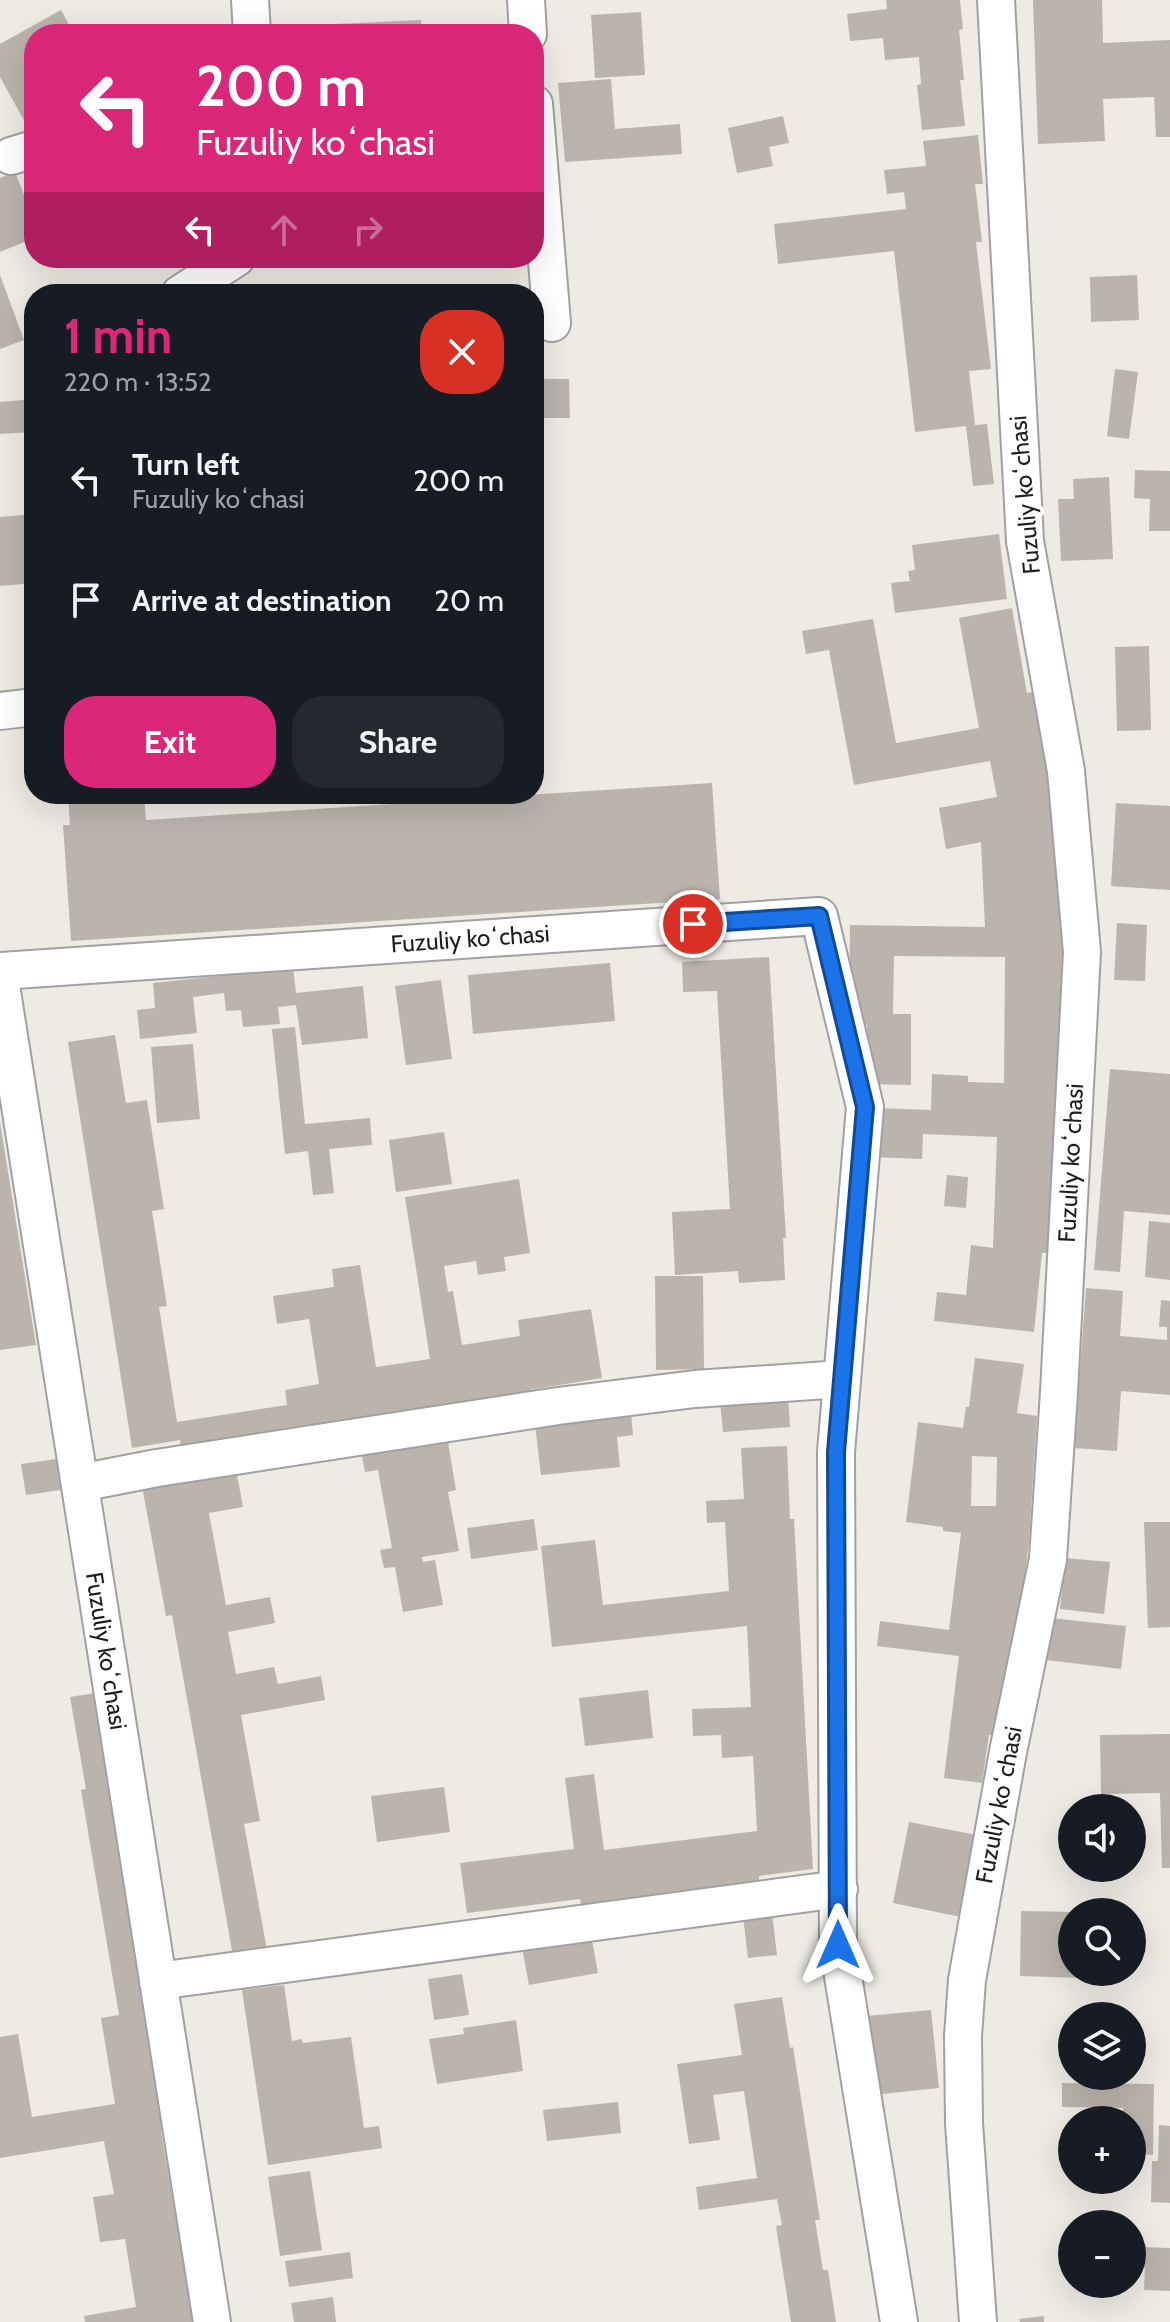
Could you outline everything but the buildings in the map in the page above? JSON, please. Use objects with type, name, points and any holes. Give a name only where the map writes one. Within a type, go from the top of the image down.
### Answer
[{"type":"street","points":[[250,0],[251,24]]},
{"type":"street","points":[[526,0],[527,24]]},
{"type":"street","name":"Fuzuliy koʻchasi","points":[[978,2322],[964,2123],[963,2036],[967,1980],[1008,1752],[1048,1559],[1082,952],[1066,771],[1025,541],[996,0]]},
{"type":"street","points":[[544,226],[552,323]]},
{"type":"street","points":[[196,284],[220,268]]},
{"type":"street","points":[[0,711],[24,708]]},
{"type":"street","name":"Fuzuliy koʻchasi","points":[[0,971],[819,916],[865,1107],[836,1452],[838,1945],[899,2322]]},
{"type":"street","name":"Fuzuliy koʻchasi","points":[[0,979],[212,2322]]},
{"type":"street","points":[[80,1483],[157,1468],[558,1406],[695,1389],[842,1379]]},
{"type":"street","points":[[158,1981],[839,1889]]},
{"type":"route","points":[[693,924],[819,916],[865,1107],[836,1452],[838,1945]]}]
